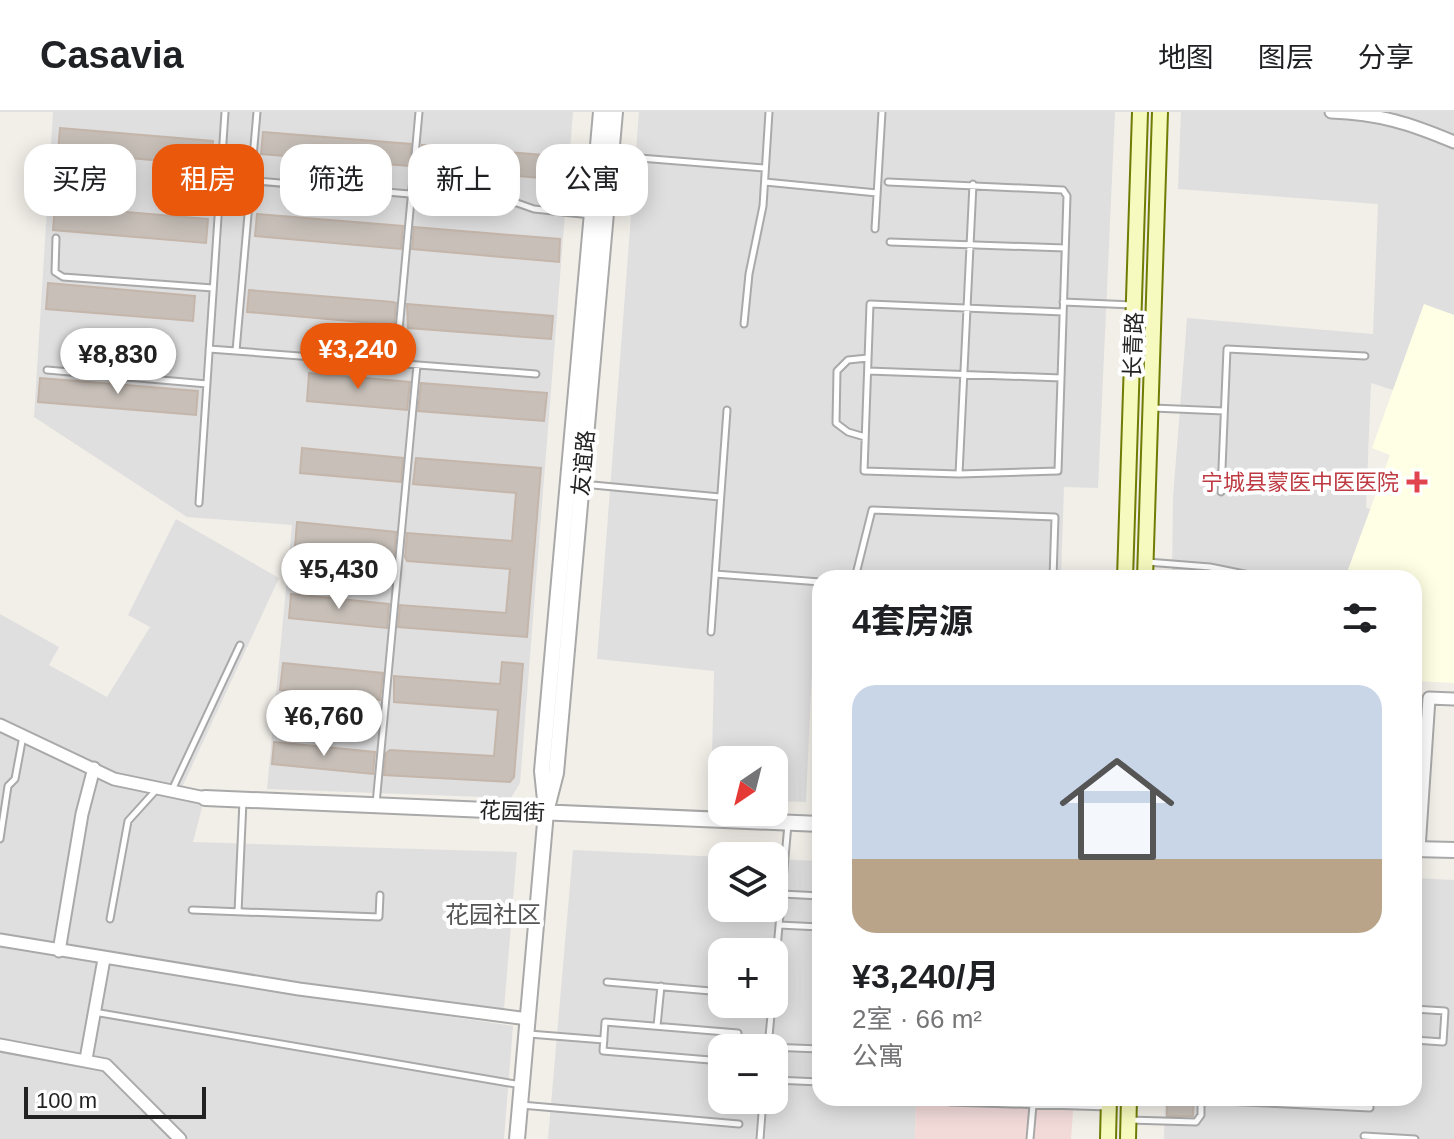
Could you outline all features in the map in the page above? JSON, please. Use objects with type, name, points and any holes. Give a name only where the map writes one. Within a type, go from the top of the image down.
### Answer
[{"type":"main road","name":"长青路","points":[[1125,570],[1140,112]]},
{"type":"main road","name":"长青路","points":[[1146,570],[1162,114]]},
{"type":"main road","points":[[1108,1139],[1109,1106]]},
{"type":"main road","points":[[1128,1139],[1129,1106]]},
{"type":"street","name":"友谊路","points":[[598,144],[601,112]]},
{"type":"street","name":"友谊路","points":[[612,144],[615,112]]},
{"type":"street","points":[[1331,112],[1375,114],[1405,121],[1454,142]]},
{"type":"street","name":"友谊路","points":[[546,812],[542,771],[592,216]]},
{"type":"street","name":"友谊路","points":[[517,1139],[546,812],[556,773],[606,216]]},
{"type":"street","points":[[1422,786],[1429,698],[1454,699]]},
{"type":"street","points":[[0,725],[114,779],[205,798]]},
{"type":"street","points":[[59,951],[82,814],[94,768]]},
{"type":"street","name":"花园街","points":[[205,798],[708,819]]},
{"type":"street","name":"花园街","points":[[788,822],[812,824]]},
{"type":"street","points":[[1422,849],[1454,850]]},
{"type":"street","points":[[0,940],[527,1027]]},
{"type":"street","points":[[86,1059],[104,959]]},
{"type":"street","points":[[0,1045],[86,1059],[113,1069],[180,1139]]},
{"type":"lane","points":[[223,144],[225,112]]},
{"type":"lane","points":[[254,144],[257,112]]},
{"type":"lane","points":[[416,144],[419,112]]},
{"type":"lane","points":[[744,324],[765,182],[769,112]]},
{"type":"lane","points":[[875,229],[882,112]]},
{"type":"lane","points":[[648,159],[765,168]]},
{"type":"lane","points":[[264,181],[408,194]]},
{"type":"lane","points":[[765,182],[877,193]]},
{"type":"lane","points":[[888,182],[1063,190],[1067,196],[1058,471],[959,474],[864,471],[870,304],[1063,312]]},
{"type":"lane","points":[[959,474],[973,184]]},
{"type":"lane","points":[[199,503],[218,216]]},
{"type":"lane","points":[[236,351],[248,216]]},
{"type":"lane","points":[[396,363],[409,216]]},
{"type":"lane","points":[[56,238],[55,272],[63,277],[213,288]]},
{"type":"lane","points":[[890,242],[1065,248]]},
{"type":"lane","points":[[1063,302],[1134,305]]},
{"type":"lane","points":[[209,349],[536,374]]},
{"type":"lane","points":[[1221,492],[1227,349],[1365,356]]},
{"type":"lane","points":[[865,437],[848,432],[836,423],[837,371],[848,360],[868,358]]},
{"type":"lane","points":[[376,805],[417,365]]},
{"type":"lane","points":[[47,370],[207,384]]},
{"type":"lane","points":[[868,371],[1061,378]]},
{"type":"lane","points":[[1151,408],[1224,411]]},
{"type":"lane","points":[[711,632],[727,410]]},
{"type":"lane","points":[[581,484],[720,497]]},
{"type":"lane","points":[[857,570],[872,510],[1055,517],[1053,570]]},
{"type":"lane","points":[[1146,562],[1225,570]]},
{"type":"lane","points":[[715,574],[812,581]]},
{"type":"lane","points":[[172,791],[240,645]]},
{"type":"lane","points":[[0,839],[8,786],[15,779],[23,735]]},
{"type":"lane","points":[[110,919],[128,821],[158,788]]},
{"type":"lane","points":[[238,912],[243,800]]},
{"type":"lane","points":[[788,894],[812,896]]},
{"type":"lane","points":[[192,910],[379,917],[380,895]]},
{"type":"lane","points":[[778,938],[779,922]]},
{"type":"lane","points":[[779,925],[812,927]]},
{"type":"lane","points":[[607,982],[708,991]]},
{"type":"lane","points":[[657,1026],[661,986]]},
{"type":"lane","points":[[1422,1010],[1445,1011],[1443,1042],[1422,1041]]},
{"type":"lane","points":[[94,1012],[522,1085]]},
{"type":"lane","points":[[708,1060],[603,1051],[605,1022],[738,1033]]},
{"type":"lane","points":[[527,1027],[604,1040]]},
{"type":"lane","points":[[788,1048],[812,1049]]},
{"type":"lane","points":[[788,1081],[812,1082]]},
{"type":"lane","points":[[520,1105],[739,1124]]},
{"type":"lane","points":[[1030,1139],[1033,1106]]},
{"type":"lane","points":[[1128,1120],[1196,1122],[1201,1115],[1201,1106]]},
{"type":"lane","points":[[1332,1106],[1370,1106]]},
{"type":"lane","points":[[760,1139],[762,1114]]},
{"type":"lane","points":[[1364,1136],[1415,1139]]},
{"type":"shaded area","points":[[53,112],[573,112],[570,144],[536,144],[536,216],[565,216],[520,783],[511,798],[267,789],[292,525],[187,517],[34,417],[47,216],[136,216],[136,144],[51,144]]},
{"type":"shaded area","points":[[639,112],[1115,112],[1098,488],[1064,487],[1061,570],[812,570],[812,669],[806,802],[788,801],[788,746],[712,746],[714,671],[597,659],[631,216],[648,216],[648,144],[637,144]]},
{"type":"shaded area","points":[[1181,112],[1454,112],[1454,315],[1424,305],[1393,390],[1371,383],[1366,508],[1371,509],[1348,570],[1172,570],[1173,498],[1187,318],[1373,334],[1378,204],[1178,189]]},
{"type":"shaded area","name":"宁城县蒙医中医医院","points":[[1424,304],[1454,315],[1454,683],[1422,681],[1422,570],[1348,570],[1390,455],[1372,448]]},
{"type":"shaded area","points":[[176,519],[279,578],[178,796],[203,804],[193,842],[517,852],[504,1009],[381,997],[167,965],[166,974],[513,1026],[504,1139],[0,1139],[0,614],[59,647],[49,665],[107,697],[150,627],[128,615]]},
{"type":"shaded area","points":[[573,850],[708,856],[708,922],[788,922],[788,860],[812,861],[812,1106],[916,1106],[915,1139],[548,1139]]},
{"type":"shaded area","points":[[1422,878],[1454,880],[1454,1139],[1164,1139],[1165,1106],[1422,1106]]},
{"type":"shaded area","points":[[916,1106],[1073,1106],[1071,1139],[915,1139]]},
{"type":"building","points":[[60,128],[213,141],[213,144],[152,144],[152,160],[136,159],[136,144],[59,144]]},
{"type":"building","points":[[263,132],[411,144],[408,144],[408,166],[392,165],[392,144],[280,144],[280,156],[264,154]]},
{"type":"building","points":[[520,153],[536,154],[536,178],[520,176]]},
{"type":"building","points":[[136,213],[208,219],[206,243],[53,230],[54,216],[136,216]]},
{"type":"building","points":[[264,215],[403,226],[401,249],[255,236],[257,216]]},
{"type":"building","points":[[414,227],[560,239],[559,262],[412,249]]},
{"type":"building","points":[[48,283],[195,296],[193,321],[46,309]]},
{"type":"building","points":[[249,290],[393,302],[396,303],[394,325],[247,312]]},
{"type":"building","points":[[407,304],[553,316],[551,339],[408,328]]},
{"type":"building","points":[[309,373],[410,382],[407,410],[307,401]]},
{"type":"building","points":[[40,378],[198,391],[196,415],[38,402]]},
{"type":"building","points":[[421,383],[547,393],[544,421],[418,411]]},
{"type":"building","points":[[302,448],[403,458],[401,482],[300,473]]},
{"type":"building","points":[[416,458],[541,468],[527,637],[398,627],[400,605],[506,613],[510,569],[407,561],[407,533],[512,541],[516,493],[413,484]]},
{"type":"building","points":[[297,522],[396,532],[394,556],[295,546]]},
{"type":"building","points":[[291,594],[389,604],[387,628],[289,618]]},
{"type":"building","points":[[502,662],[523,664],[514,777],[510,782],[384,775],[386,753],[390,750],[494,756],[498,710],[394,702],[394,676],[500,684]]},
{"type":"building","points":[[283,663],[383,673],[380,700],[280,690]]},
{"type":"building","points":[[274,742],[375,752],[373,774],[272,764]]},
{"type":"building","points":[[1167,1106],[1194,1106],[1193,1116],[1167,1116]]},
{"type":"place","name":"宁城县蒙医中医医院","points":[[1417,482]]},
{"type":"district","name":"花园社区","points":[[493,915]]}]
